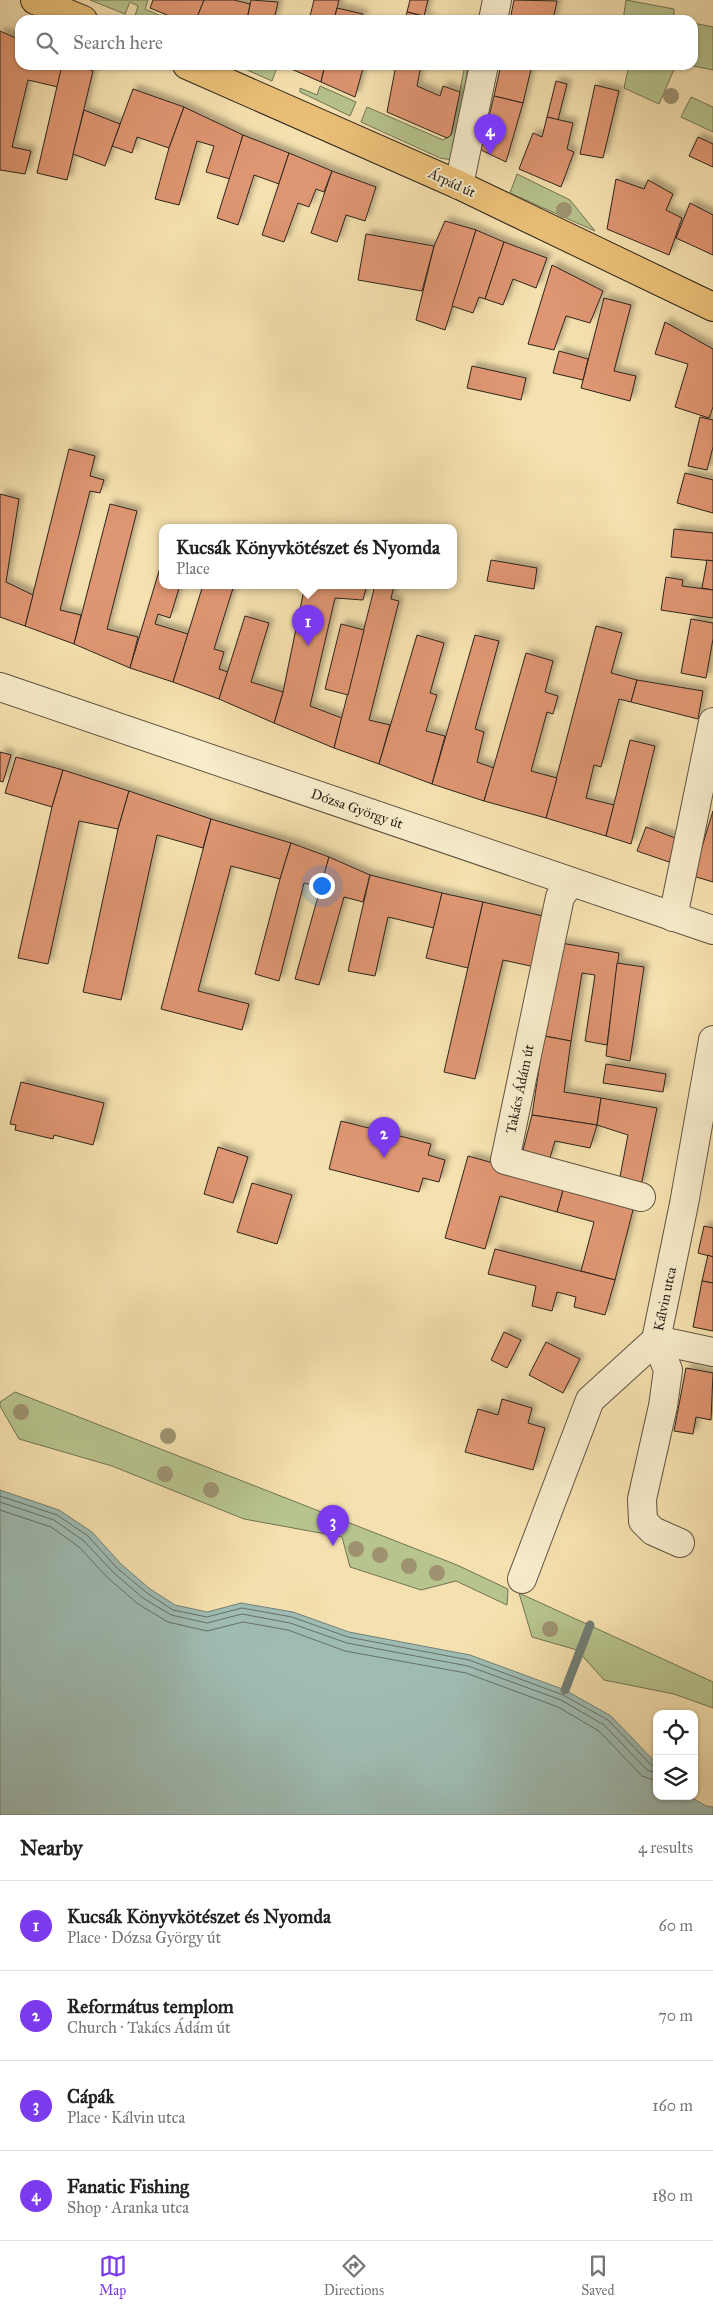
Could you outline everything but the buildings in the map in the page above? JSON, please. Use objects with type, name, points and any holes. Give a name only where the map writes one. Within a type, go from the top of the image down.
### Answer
[{"type":"main road","points":[[35,0],[71,15]]},
{"type":"main road","name":"Árpád út","points":[[198,70],[459,185],[713,308]]},
{"type":"street","points":[[494,15],[497,0]]},
{"type":"street","points":[[459,185],[483,70]]},
{"type":"street","name":"Dózsa György út","points":[[0,687],[713,930]]},
{"type":"street","points":[[673,916],[713,722]]},
{"type":"street","name":"Takács Ádám út","points":[[571,882],[560,897],[505,1160],[641,1197]]},
{"type":"street","name":"Kálvin utca","points":[[522,1580],[590,1400],[656,1340],[684,1204],[713,1040]]},
{"type":"street","points":[[656,1340],[713,1352]]},
{"type":"street","points":[[656,1340],[668,1370],[663,1406],[642,1499],[643,1521],[653,1531],[680,1543]]},
{"type":"green space","points":[[90,0],[148,0],[145,9],[159,15],[135,15],[138,6],[130,2],[125,14]]},
{"type":"green space","points":[[626,0],[674,9],[674,15],[624,15]]},
{"type":"green space","points":[[698,24],[713,27],[713,70],[698,67]]},
{"type":"green space","points":[[247,70],[276,70],[272,81]]},
{"type":"green space","points":[[464,70],[467,70],[464,93],[471,95],[452,160],[440,158],[361,122],[367,107],[443,140],[451,135]]},
{"type":"green space","points":[[628,70],[674,70],[659,104],[624,88]]},
{"type":"green space","points":[[320,86],[356,102],[350,116],[300,92],[300,88],[317,95]]},
{"type":"green space","points":[[691,97],[713,107],[713,132],[681,117]]},
{"type":"green space","points":[[517,174],[570,200],[595,231],[510,193]]},
{"type":"green space","points":[[15,1392],[457,1565],[508,1589],[507,1605],[456,1581],[421,1590],[350,1567],[342,1537],[244,1519],[112,1466],[19,1439],[0,1406],[0,1402]]},
{"type":"green space","points":[[519,1593],[713,1682],[713,1708],[674,1694],[604,1680],[577,1650],[532,1637]]},
{"type":"water","points":[[0,1490],[59,1510],[92,1532],[121,1564],[150,1589],[175,1605],[207,1612],[241,1603],[293,1612],[349,1632],[470,1655],[565,1690],[611,1716],[653,1760],[653,1800],[696,1800],[706,1806],[713,1807],[713,1815],[0,1815]]},
{"type":"waterway","points":[[565,1690],[590,1625]]},
{"type":"place","name":"Fanatic Fishing","points":[[490,155]]},
{"type":"place","name":"Kucsák Könyvkötészet és Nyomda","points":[[308,646]]},
{"type":"place","name":"Református templom","points":[[384,1158]]},
{"type":"place","name":"Cápák","points":[[333,1546]]}]
